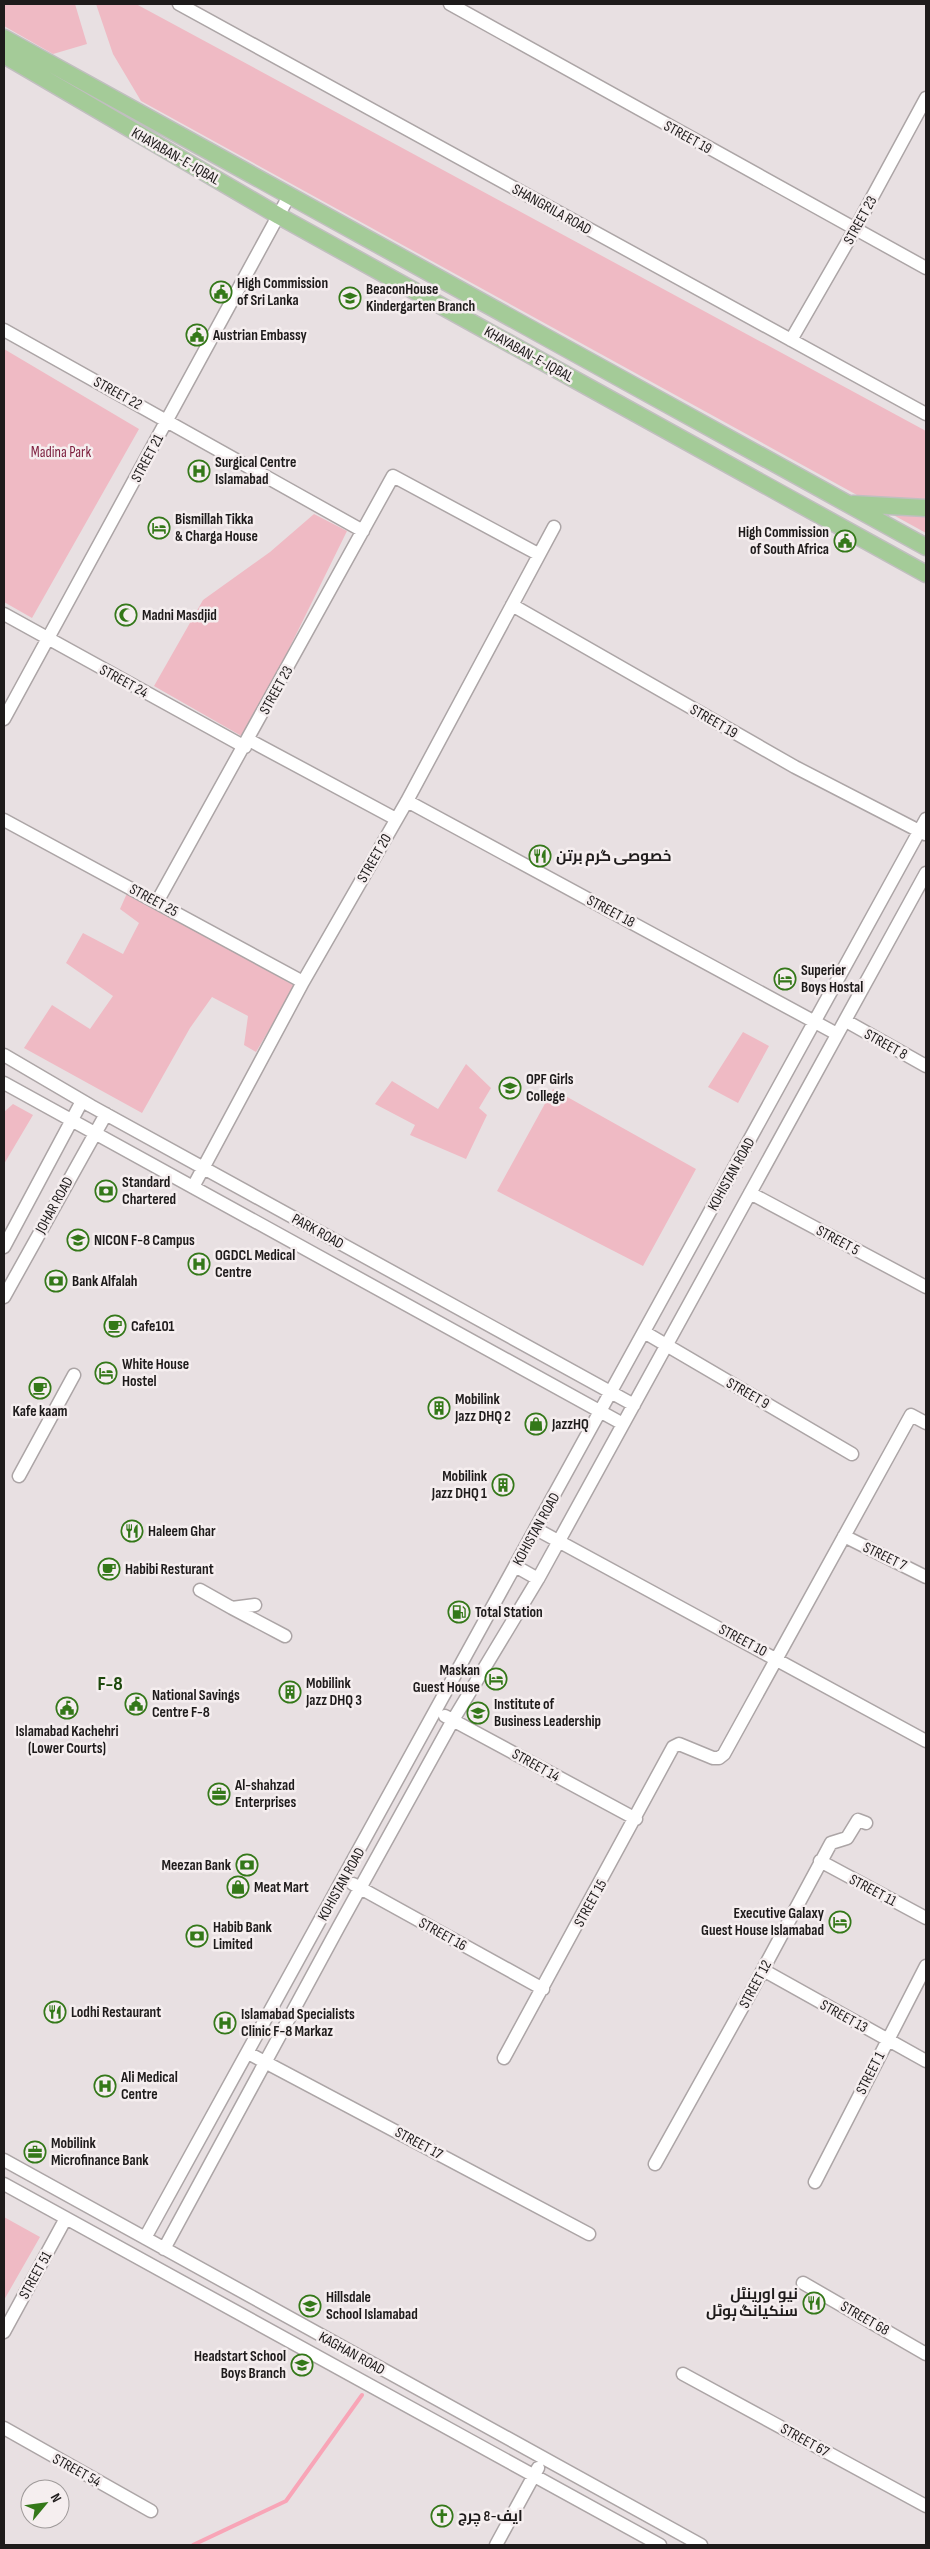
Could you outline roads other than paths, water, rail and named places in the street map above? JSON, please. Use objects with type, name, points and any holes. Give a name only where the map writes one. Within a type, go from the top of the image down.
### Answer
[{"type":"main road","name":"KHAYABAN-E-IQBAL","points":[[4,38],[926,547]]},
{"type":"main road","name":"KHAYABAN-E-IQBAL","points":[[4,55],[279,216],[926,574]]},
{"type":"main road","points":[[851,504],[926,508]]},
{"type":"street","name":"SHANGRILA ROAD","points":[[178,4],[926,414]]},
{"type":"street","name":"STREET 19","points":[[450,4],[926,268]]},
{"type":"street","name":"STREET 23","points":[[791,340],[855,229],[926,98]]},
{"type":"street","name":"STREET 21","points":[[4,719],[289,196]]},
{"type":"street","name":"STREET 22","points":[[4,330],[364,531]]},
{"type":"street","name":"STREET 23","points":[[157,902],[247,743],[393,476],[538,554]]},
{"type":"street","name":"STREET 20","points":[[192,1187],[303,982],[407,801],[554,527]]},
{"type":"street","name":"STREET 19","points":[[512,605],[795,767],[923,832]]},
{"type":"street","name":"STREET 24","points":[[4,614],[48,639],[396,819]]},
{"type":"street","name":"STREET 18","points":[[407,801],[837,1034]]},
{"type":"street","name":"KOHISTAN ROAD","points":[[145,2238],[815,1022],[923,832],[926,819]]},
{"type":"street","name":"STREET 25","points":[[4,820],[303,982]]},
{"type":"street","name":"KOHISTAN ROAD","points":[[164,2249],[453,1720],[538,1579],[926,873]]},
{"type":"street","name":"STREET 8","points":[[846,1021],[926,1066]]},
{"type":"street","name":"PARK ROAD","points":[[4,1056],[82,1101],[634,1405]]},
{"type":"street","name":"PARK ROAD","points":[[4,1083],[623,1424]]},
{"type":"street","name":"JOHAR ROAD","points":[[4,1247],[82,1101]]},
{"type":"street","name":"JOHAR ROAD","points":[[4,1297],[106,1114]]},
{"type":"street","name":"STREET 5","points":[[750,1193],[926,1287]]},
{"type":"street","name":"STREET 9","points":[[644,1332],[852,1454]]},
{"type":"street","points":[[19,1476],[74,1375]]},
{"type":"street","points":[[777,1658],[912,1415],[926,1423]]},
{"type":"street","name":"STREET 10","points":[[536,1529],[777,1658],[926,1741]]},
{"type":"street","name":"STREET 7","points":[[844,1536],[926,1577]]},
{"type":"street","points":[[515,1566],[538,1579]]},
{"type":"street","points":[[200,1590],[285,1636]]},
{"type":"street","points":[[232,1608],[255,1605]]},
{"type":"street","name":"STREET 15","points":[[504,2058],[636,1820],[673,1747],[679,1744],[713,1758],[719,1758],[724,1754],[777,1658]]},
{"type":"street","name":"STREET 14","points":[[436,1711],[636,1820]]},
{"type":"street","name":"STREET 12","points":[[655,2164],[831,1843],[847,1838],[858,1820],[866,1823]]},
{"type":"street","name":"STREET 11","points":[[820,1861],[926,1918]]},
{"type":"street","name":"STREET 16","points":[[344,1878],[543,1989]]},
{"type":"street","name":"STREET 1","points":[[815,2182],[926,1966]]},
{"type":"street","name":"STREET 13","points":[[763,1970],[926,2061]]},
{"type":"street","name":"STREET 17","points":[[248,2052],[589,2234]]},
{"type":"street","name":"KAGHAN ROAD","points":[[4,2160],[542,2459],[701,2545]]},
{"type":"street","name":"KAGHAN ROAD","points":[[4,2184],[660,2545]]},
{"type":"street","name":"STREET 51","points":[[4,2332],[66,2218]]},
{"type":"street","name":"STREET 68","points":[[803,2282],[926,2354]]},
{"type":"street","name":"STREET 67","points":[[683,2374],[926,2506]]},
{"type":"street","name":"STREET 54","points":[[4,2428],[150,2511]]},
{"type":"street","points":[[496,2545],[542,2459]]},
{"type":"waterway","points":[[193,2545],[286,2501],[362,2395]]},
{"type":"place","name":"High Commission of Sri Lanka","points":[[221,292]]},
{"type":"place","name":"BeaconHouse Kindergarten Branch","points":[[350,298]]},
{"type":"place","name":"Austrian Embassy","points":[[197,335]]},
{"type":"place","name":"Surgical Centre Islamabad","points":[[199,471]]},
{"type":"place","name":"Bismillah Tikka & Charga House","points":[[159,528]]},
{"type":"place","name":"High Commission of South Africa","points":[[845,541]]},
{"type":"place","name":"Madni Masdjid","points":[[126,615]]},
{"type":"place","name":"خصوصی گرم برتن","points":[[540,856]]},
{"type":"place","name":"Superier Boys Hostal","points":[[785,979]]},
{"type":"place","name":"OPF Girls College","points":[[510,1088]]},
{"type":"place","name":"Standard Chartered","points":[[106,1191]]},
{"type":"place","name":"NICON F-8 Campus","points":[[78,1240]]},
{"type":"place","name":"OGDCL Medical Centre","points":[[199,1264]]},
{"type":"place","name":"Bank Alfalah","points":[[56,1281]]},
{"type":"place","name":"Cafe101","points":[[115,1326]]},
{"type":"place","name":"White House Hostel","points":[[106,1373]]},
{"type":"place","name":"Kafe kaam","points":[[40,1388]]},
{"type":"place","name":"Mobilink Jazz DHQ 2","points":[[439,1408]]},
{"type":"place","name":"JazzHQ","points":[[536,1424]]},
{"type":"place","name":"Mobilink Jazz DHQ 1","points":[[503,1485]]},
{"type":"place","name":"Haleem Ghar","points":[[132,1531]]},
{"type":"place","name":"Habibi Resturant","points":[[109,1569]]},
{"type":"place","name":"Total Station","points":[[459,1612]]},
{"type":"place","name":"Maskan Guest House","points":[[496,1679]]},
{"type":"place","name":"Mobilink Jazz DHQ 3","points":[[290,1692]]},
{"type":"place","name":"National Savings Centre F-8","points":[[136,1704]]},
{"type":"place","name":"Islamabad Kachehri (Lower Courts)","points":[[67,1708]]},
{"type":"place","name":"Institute of Business Leadership","points":[[478,1713]]},
{"type":"place","name":"Al-shahzad Enterprises","points":[[219,1794]]},
{"type":"place","name":"Meezan Bank","points":[[247,1865]]},
{"type":"place","name":"Meat Mart","points":[[238,1887]]},
{"type":"place","name":"Executive Galaxy Guest House Islamabad","points":[[840,1922]]},
{"type":"place","name":"Habib Bank Limited","points":[[197,1936]]},
{"type":"place","name":"Lodhi Restaurant","points":[[55,2012]]},
{"type":"place","name":"Islamabad Specialists Clinic F-8 Markaz","points":[[225,2023]]},
{"type":"place","name":"Ali Medical Centre","points":[[105,2086]]},
{"type":"place","name":"Mobilink Microfinance Bank","points":[[35,2152]]},
{"type":"place","name":"نیو اورینٹل سنکیانگ ہوٹل","points":[[814,2303]]},
{"type":"place","name":"Hillsdale School Islamabad","points":[[310,2306]]},
{"type":"place","name":"Headstart School Boys Branch","points":[[302,2365]]},
{"type":"place","name":"ایف-8 چرچ","points":[[442,2516]]},
{"type":"district","name":"F-8","points":[[110,1683]]},
{"type":"park label","name":"Madina Park","points":[[61,452]]}]
